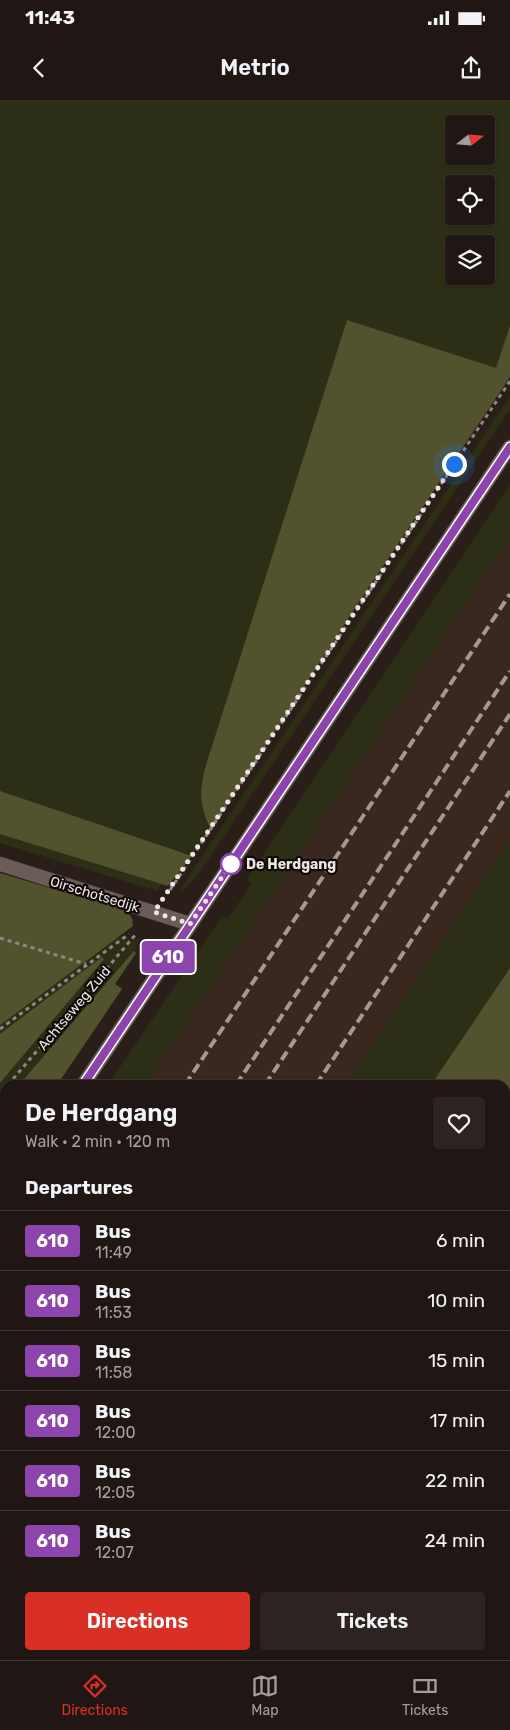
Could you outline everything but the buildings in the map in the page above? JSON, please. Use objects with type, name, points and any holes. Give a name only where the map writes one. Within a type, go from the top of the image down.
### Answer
[{"type":"street","points":[[86,1080],[510,447]]},
{"type":"street","name":"Oirschotsedijk","points":[[0,864],[190,924]]},
{"type":"path","points":[[154,912],[510,381]]},
{"type":"path","name":"Achtseweg Zuid","points":[[12,1080],[139,931],[125,935],[86,964]]},
{"type":"path","points":[[0,938],[86,964]]},
{"type":"path","points":[[0,1029],[86,964]]},
{"type":"shaded area","points":[[510,505],[510,968],[434,1080],[124,1080]]},
{"type":"green space","points":[[0,100],[510,100],[510,360],[206,818],[211,830],[192,856],[183,852],[157,891],[0,843]]},
{"type":"green space","points":[[347,320],[496,368],[510,326],[510,377],[359,602],[211,830],[204,813],[201,798],[206,765]]},
{"type":"green space","points":[[510,396],[510,409],[202,869],[180,893],[181,888]]},
{"type":"green space","points":[[510,485],[510,537],[148,1080],[111,1080],[222,916],[227,920],[252,883],[247,879]]},
{"type":"green space","points":[[0,791],[192,856],[168,886],[0,834]]},
{"type":"green space","points":[[510,838],[510,968],[434,1080],[349,1080]]},
{"type":"green space","points":[[0,873],[126,911],[132,918],[133,926],[0,1025]]},
{"type":"green space","points":[[0,924],[69,927],[139,940],[134,951],[136,953],[115,984],[122,989],[60,1080],[0,1080]]},
{"type":"green space","points":[[134,951],[136,953],[115,984],[122,989],[60,1080],[23,1080]]},
{"type":"green space","points":[[102,957],[104,959],[3,1080],[0,1080],[0,1034]]},
{"type":"green space","points":[[510,968],[510,1080],[434,1080]]},
{"type":"railway","points":[[188,1080],[510,594]]},
{"type":"railway","points":[[239,1080],[510,671]]},
{"type":"railway","points":[[268,1080],[510,714]]},
{"type":"railway","points":[[319,1080],[510,791]]},
{"type":"bus line","name":"610","points":[[86,1080],[510,447]]},
{"type":"place","name":"De Herdgang","points":[[231,864]]},
{"type":"route","points":[[231,864],[190,924],[154,912],[454,464]]}]
